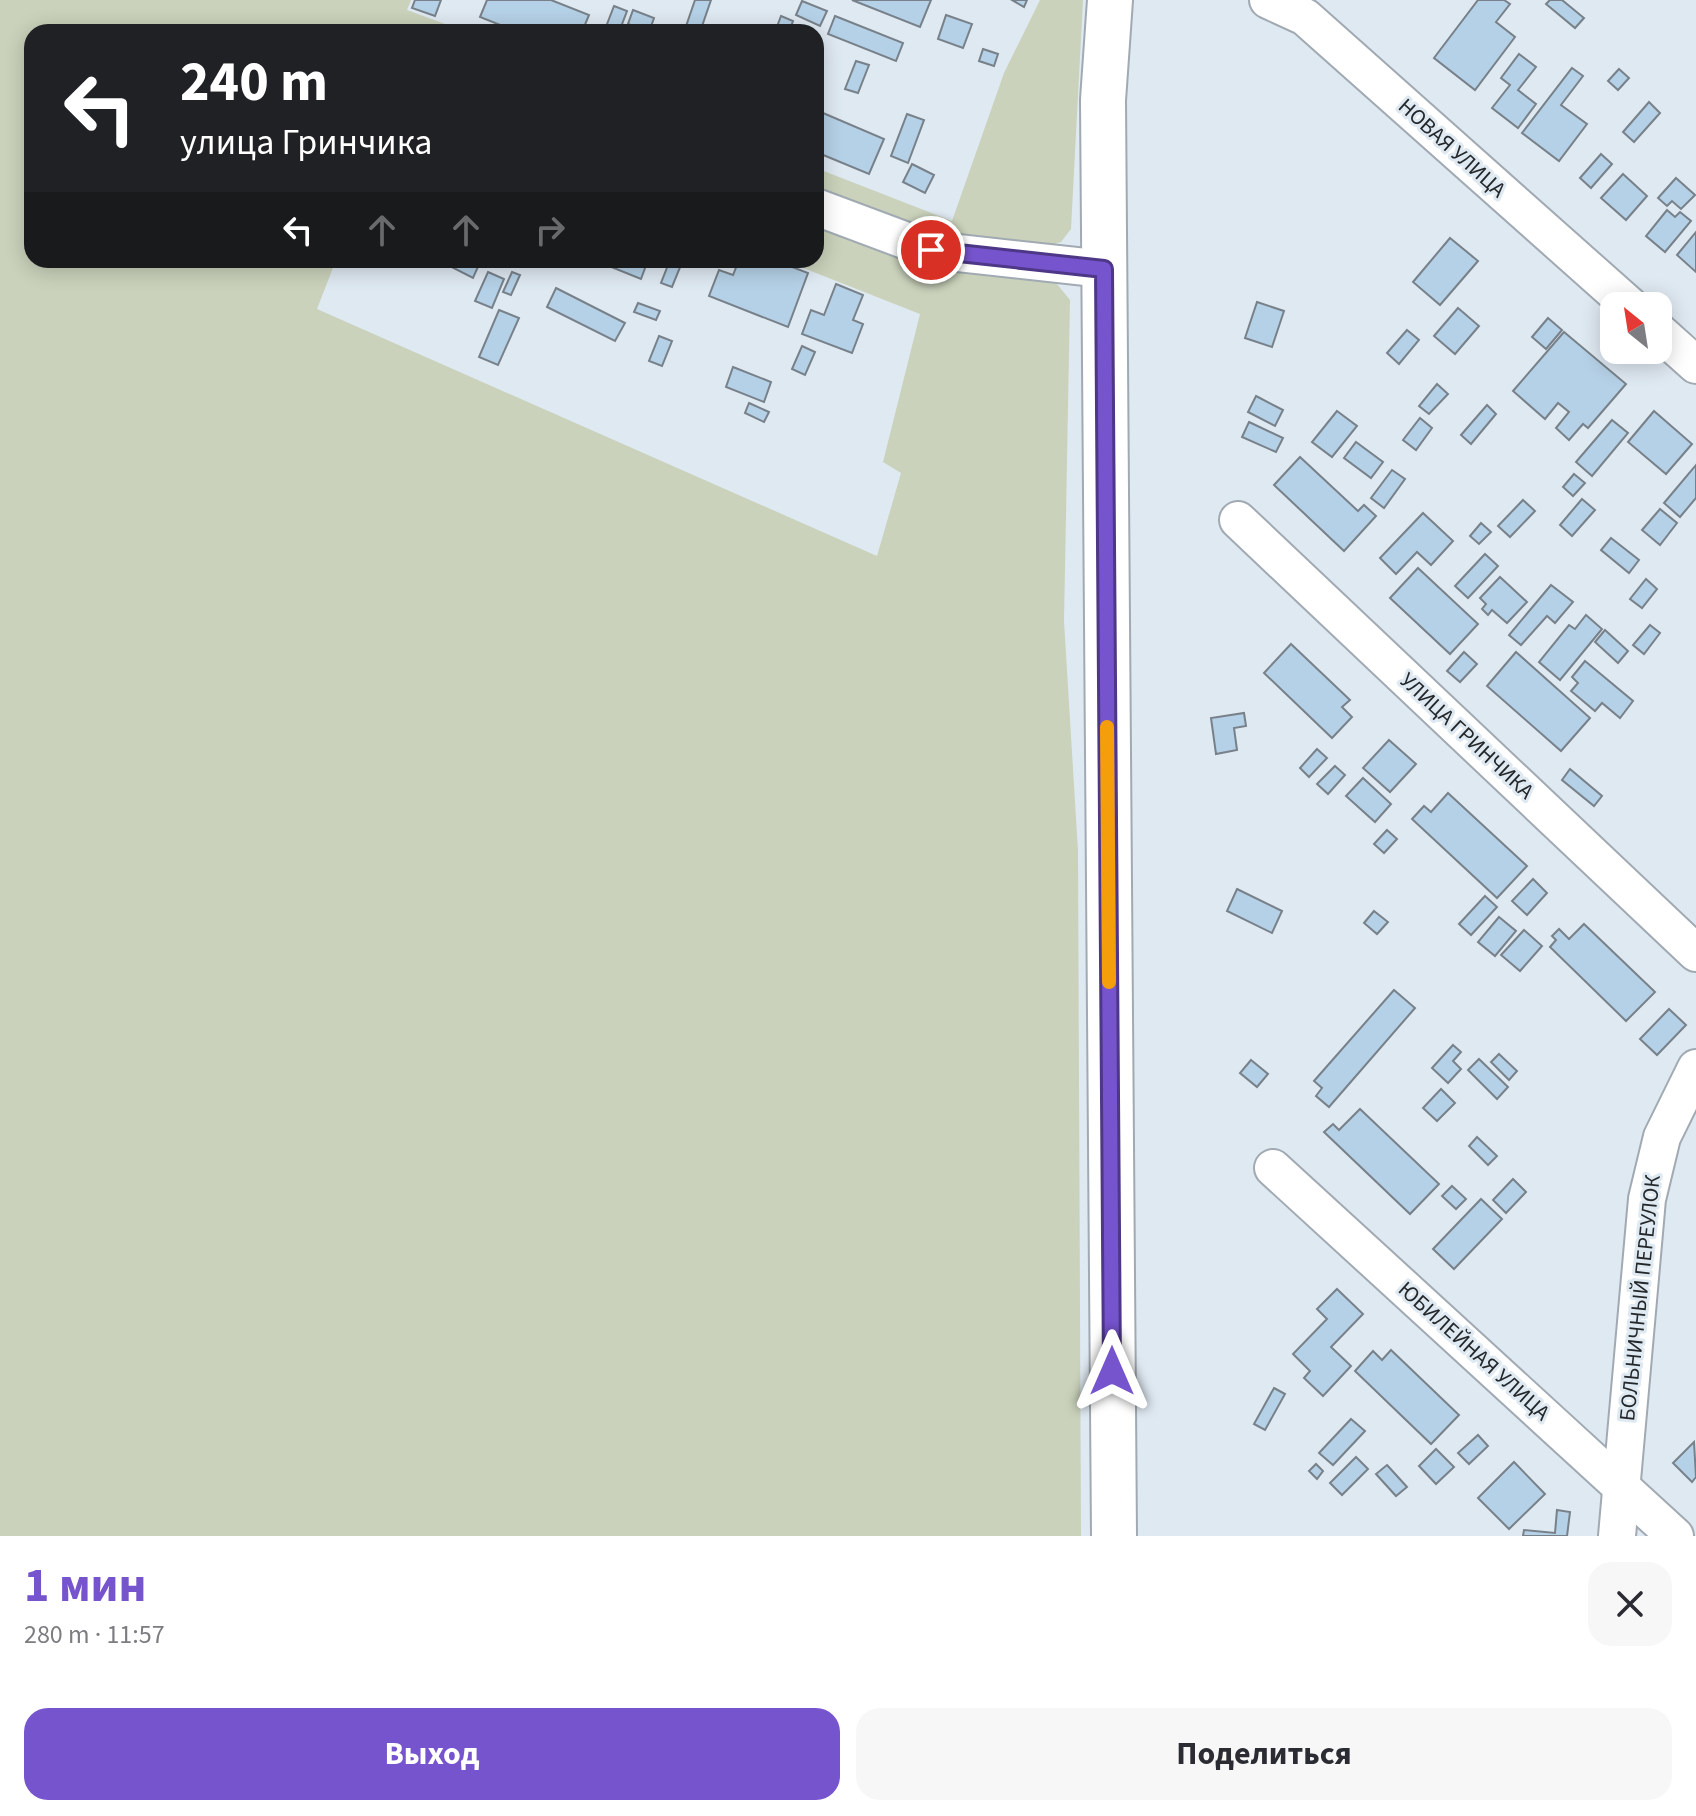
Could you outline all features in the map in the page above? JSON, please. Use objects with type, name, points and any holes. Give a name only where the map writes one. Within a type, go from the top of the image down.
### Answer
[{"type":"street","points":[[1110,0],[1103,100],[1114,1536]]},
{"type":"street","name":"НОВАЯ УЛИЦА","points":[[1268,0],[1305,17],[1614,292]]},
{"type":"street","points":[[824,210],[931,250],[1104,269]]},
{"type":"street","points":[[1672,344],[1696,365]]},
{"type":"street","name":"УЛИЦА ГРИНЧИКА","points":[[1238,520],[1696,953]]},
{"type":"street","name":"БОЛЬНИЧНЫЙ ПЕРЕУЛОК","points":[[1617,1536],[1647,1199],[1662,1137],[1696,1068]]},
{"type":"street","name":"ЮБИЛЕЙНАЯ УЛИЦА","points":[[1273,1168],[1675,1536]]},
{"type":"green space","points":[[0,0],[411,0],[407,10],[445,24],[24,24],[24,268],[333,268],[317,309],[877,556],[901,473],[883,462],[920,314],[803,268],[824,268],[824,231],[894,253],[1057,284],[1070,300],[1064,621],[1078,851],[1081,1536],[0,1536]]},
{"type":"green space","points":[[1040,0],[1083,0],[1071,229],[1061,242],[1048,246],[922,237],[824,206],[824,171],[952,221],[1004,73]]},
{"type":"building","points":[[415,0],[441,0],[435,16],[412,8]]},
{"type":"building","points":[[487,0],[551,0],[589,15],[585,24],[498,24],[480,17]]},
{"type":"building","points":[[695,0],[711,0],[703,24],[687,24]]},
{"type":"building","points":[[852,0],[931,0],[920,27]]},
{"type":"building","points":[[1012,0],[1027,0],[1024,7]]},
{"type":"building","points":[[1478,0],[1504,0],[1510,4],[1496,22],[1515,37],[1475,90],[1434,58]]},
{"type":"building","points":[[1550,0],[1562,0],[1584,18],[1575,28],[1546,4]]},
{"type":"building","points":[[802,1],[827,11],[821,24],[796,15]]},
{"type":"building","points":[[614,6],[627,11],[622,24],[607,24]]},
{"type":"building","points":[[633,10],[654,18],[652,24],[628,24]]},
{"type":"building","points":[[946,15],[972,24],[963,48],[938,39]]},
{"type":"building","points":[[781,16],[793,21],[792,24],[778,24]]},
{"type":"building","points":[[835,16],[903,43],[896,61],[828,34]]},
{"type":"building","points":[[983,49],[998,54],[994,66],[979,61]]},
{"type":"building","points":[[1519,54],[1536,67],[1518,90],[1536,104],[1518,128],[1492,108],[1510,85],[1501,78]]},
{"type":"building","points":[[856,61],[869,65],[858,93],[845,89]]},
{"type":"building","points":[[1572,68],[1583,76],[1561,105],[1587,124],[1559,161],[1522,133]]},
{"type":"building","points":[[1619,69],[1629,78],[1618,90],[1608,81]]},
{"type":"building","points":[[1649,102],[1660,113],[1634,142],[1623,132]]},
{"type":"building","points":[[824,113],[884,139],[869,174],[824,155]]},
{"type":"building","points":[[907,114],[924,120],[908,163],[891,156]]},
{"type":"building","points":[[1601,154],[1612,164],[1591,188],[1580,178]]},
{"type":"building","points":[[912,164],[934,175],[925,193],[903,182]]},
{"type":"building","points":[[1623,174],[1647,196],[1626,220],[1601,198]]},
{"type":"building","points":[[1676,178],[1695,195],[1681,209],[1672,201],[1667,206],[1658,198]]},
{"type":"building","points":[[1667,210],[1675,217],[1680,212],[1691,221],[1665,252],[1646,236]]},
{"type":"building","points":[[1696,232],[1696,272],[1677,255]]},
{"type":"building","points":[[1450,238],[1478,261],[1440,305],[1413,282]]},
{"type":"building","points":[[454,268],[477,268],[473,278]]},
{"type":"building","points":[[614,268],[645,268],[641,279]]},
{"type":"building","points":[[667,268],[680,268],[672,287],[661,283]]},
{"type":"building","points":[[736,268],[795,268],[808,273],[788,327],[709,296],[719,270],[733,275]]},
{"type":"building","points":[[488,272],[504,279],[492,308],[475,301]]},
{"type":"building","points":[[512,272],[520,275],[511,295],[503,292]]},
{"type":"building","points":[[836,284],[863,295],[853,320],[863,324],[852,353],[802,334],[811,310],[824,315]]},
{"type":"building","points":[[556,288],[625,323],[615,341],[547,307]]},
{"type":"building","points":[[1257,302],[1284,311],[1272,347],[1245,338]]},
{"type":"building","points":[[638,303],[660,311],[656,320],[634,312]]},
{"type":"building","points":[[1458,308],[1479,326],[1455,354],[1434,336]]},
{"type":"building","points":[[499,310],[519,318],[498,365],[479,357]]},
{"type":"building","points":[[1548,318],[1562,330],[1546,349],[1532,337]]},
{"type":"building","points":[[1407,330],[1419,340],[1399,364],[1387,353]]},
{"type":"building","points":[[1564,332],[1626,384],[1588,428],[1583,424],[1569,440],[1556,428],[1569,412],[1558,403],[1545,419],[1513,391]]},
{"type":"building","points":[[659,336],[672,341],[662,366],[649,361]]},
{"type":"building","points":[[802,346],[815,352],[805,375],[792,369]]},
{"type":"building","points":[[733,367],[771,382],[764,402],[726,387]]},
{"type":"building","points":[[1437,384],[1448,394],[1429,414],[1419,406]]},
{"type":"building","points":[[1256,396],[1283,410],[1275,426],[1248,412]]},
{"type":"building","points":[[749,403],[769,412],[764,422],[745,413]]},
{"type":"building","points":[[1487,405],[1496,414],[1471,444],[1461,435]]},
{"type":"building","points":[[1337,411],[1357,426],[1332,457],[1312,442]]},
{"type":"building","points":[[1654,411],[1692,444],[1666,474],[1628,442]]},
{"type":"building","points":[[1420,418],[1432,428],[1416,450],[1403,440]]},
{"type":"building","points":[[1612,420],[1628,433],[1592,476],[1576,462]]},
{"type":"building","points":[[1249,422],[1283,438],[1276,452],[1242,437]]},
{"type":"building","points":[[1356,442],[1383,462],[1371,478],[1344,458]]},
{"type":"building","points":[[1300,457],[1358,511],[1364,505],[1376,516],[1344,551],[1274,485]]},
{"type":"building","points":[[1696,465],[1696,498],[1680,517],[1664,503]]},
{"type":"building","points":[[1392,470],[1405,479],[1384,508],[1371,498]]},
{"type":"building","points":[[1574,474],[1585,483],[1573,496],[1563,487]]},
{"type":"building","points":[[1582,499],[1595,510],[1572,536],[1560,525]]},
{"type":"building","points":[[1523,500],[1535,511],[1510,537],[1498,526]]},
{"type":"building","points":[[1660,509],[1677,523],[1660,545],[1642,530]]},
{"type":"building","points":[[1423,513],[1453,541],[1431,565],[1417,552],[1396,574],[1380,558]]},
{"type":"building","points":[[1481,523],[1491,532],[1479,544],[1470,536]]},
{"type":"building","points":[[1611,538],[1639,560],[1629,573],[1601,550]]},
{"type":"building","points":[[1485,554],[1498,566],[1468,598],[1455,586]]},
{"type":"building","points":[[1418,568],[1478,624],[1450,654],[1390,598]]},
{"type":"building","points":[[1500,577],[1527,602],[1507,623],[1492,610],[1488,615],[1482,609],[1486,604],[1480,598]]},
{"type":"building","points":[[1646,579],[1657,589],[1642,608],[1630,599]]},
{"type":"building","points":[[1551,585],[1573,602],[1555,623],[1547,616],[1521,645],[1509,635]]},
{"type":"building","points":[[1586,615],[1602,629],[1560,680],[1539,662],[1569,625],[1575,629]]},
{"type":"building","points":[[1650,625],[1660,633],[1644,654],[1633,645]]},
{"type":"building","points":[[1605,630],[1628,651],[1618,663],[1595,642]]},
{"type":"building","points":[[1291,644],[1350,700],[1342,707],[1352,717],[1332,738],[1264,673]]},
{"type":"building","points":[[1464,652],[1477,664],[1460,682],[1447,671]]},
{"type":"building","points":[[1516,652],[1590,718],[1561,751],[1487,686]]},
{"type":"building","points":[[1585,661],[1633,701],[1620,718],[1602,703],[1595,711],[1571,691],[1578,683],[1572,677]]},
{"type":"building","points":[[1244,713],[1246,726],[1234,728],[1237,750],[1216,754],[1211,718]]},
{"type":"building","points":[[1389,740],[1416,764],[1390,792],[1363,768]]},
{"type":"building","points":[[1317,749],[1327,758],[1309,777],[1300,768]]},
{"type":"building","points":[[1335,766],[1345,775],[1328,794],[1317,784]]},
{"type":"building","points":[[1570,769],[1602,796],[1594,806],[1562,780]]},
{"type":"building","points":[[1363,778],[1391,804],[1375,822],[1346,796]]},
{"type":"building","points":[[1448,793],[1527,866],[1497,898],[1412,819],[1424,806],[1431,812]]},
{"type":"building","points":[[1387,830],[1397,839],[1384,853],[1374,844]]},
{"type":"building","points":[[1533,879],[1547,893],[1527,915],[1512,901]]},
{"type":"building","points":[[1237,889],[1282,911],[1272,933],[1227,911]]},
{"type":"building","points":[[1485,896],[1497,907],[1471,935],[1459,924]]},
{"type":"building","points":[[1374,911],[1388,922],[1377,934],[1364,923]]},
{"type":"building","points":[[1499,917],[1516,931],[1495,956],[1478,942]]},
{"type":"building","points":[[1584,924],[1655,992],[1626,1021],[1550,947],[1556,940],[1552,936],[1559,929],[1569,939]]},
{"type":"building","points":[[1524,930],[1542,946],[1520,971],[1501,955]]},
{"type":"building","points":[[1394,990],[1415,1008],[1329,1107],[1316,1096],[1322,1088],[1314,1081]]},
{"type":"building","points":[[1669,1009],[1686,1025],[1657,1055],[1640,1039]]},
{"type":"building","points":[[1453,1045],[1461,1052],[1453,1061],[1461,1069],[1448,1083],[1432,1068]]},
{"type":"building","points":[[1499,1054],[1517,1071],[1509,1080],[1491,1062]]},
{"type":"building","points":[[1479,1059],[1508,1087],[1497,1099],[1468,1070]]},
{"type":"building","points":[[1251,1060],[1268,1074],[1257,1087],[1240,1073]]},
{"type":"building","points":[[1441,1089],[1455,1103],[1437,1121],[1423,1108]]},
{"type":"building","points":[[1360,1109],[1439,1184],[1410,1214],[1324,1132],[1333,1124],[1339,1130]]},
{"type":"building","points":[[1477,1137],[1497,1156],[1488,1165],[1469,1146]]},
{"type":"building","points":[[1513,1179],[1526,1192],[1506,1213],[1493,1200]]},
{"type":"building","points":[[1452,1186],[1466,1199],[1456,1209],[1442,1196]]},
{"type":"building","points":[[1481,1199],[1502,1219],[1454,1269],[1433,1249]]},
{"type":"building","points":[[1337,1289],[1363,1314],[1331,1347],[1351,1366],[1323,1396],[1304,1378],[1310,1371],[1293,1354],[1327,1319],[1317,1309]]},
{"type":"building","points":[[1391,1350],[1459,1415],[1431,1444],[1355,1371],[1373,1351],[1382,1360]]},
{"type":"building","points":[[1274,1388],[1285,1394],[1265,1430],[1254,1424]]},
{"type":"building","points":[[1351,1419],[1365,1431],[1333,1465],[1319,1453]]},
{"type":"building","points":[[1478,1435],[1488,1446],[1469,1464],[1458,1453]]},
{"type":"building","points":[[1694,1442],[1696,1477],[1692,1482],[1673,1463]]},
{"type":"building","points":[[1436,1449],[1454,1467],[1436,1484],[1419,1466]]},
{"type":"building","points":[[1356,1457],[1368,1469],[1342,1495],[1330,1483]]},
{"type":"building","points":[[1514,1462],[1545,1494],[1509,1529],[1478,1498]]},
{"type":"building","points":[[1316,1464],[1323,1471],[1317,1479],[1309,1471]]},
{"type":"building","points":[[1387,1465],[1407,1487],[1396,1496],[1376,1474]]},
{"type":"building","points":[[1557,1510],[1570,1512],[1567,1536],[1523,1536],[1524,1530],[1555,1533]]},
{"type":"slow traffic","points":[[1107,727],[1109,982]]},
{"type":"route","points":[[931,250],[1104,269],[1112,1371]]}]
